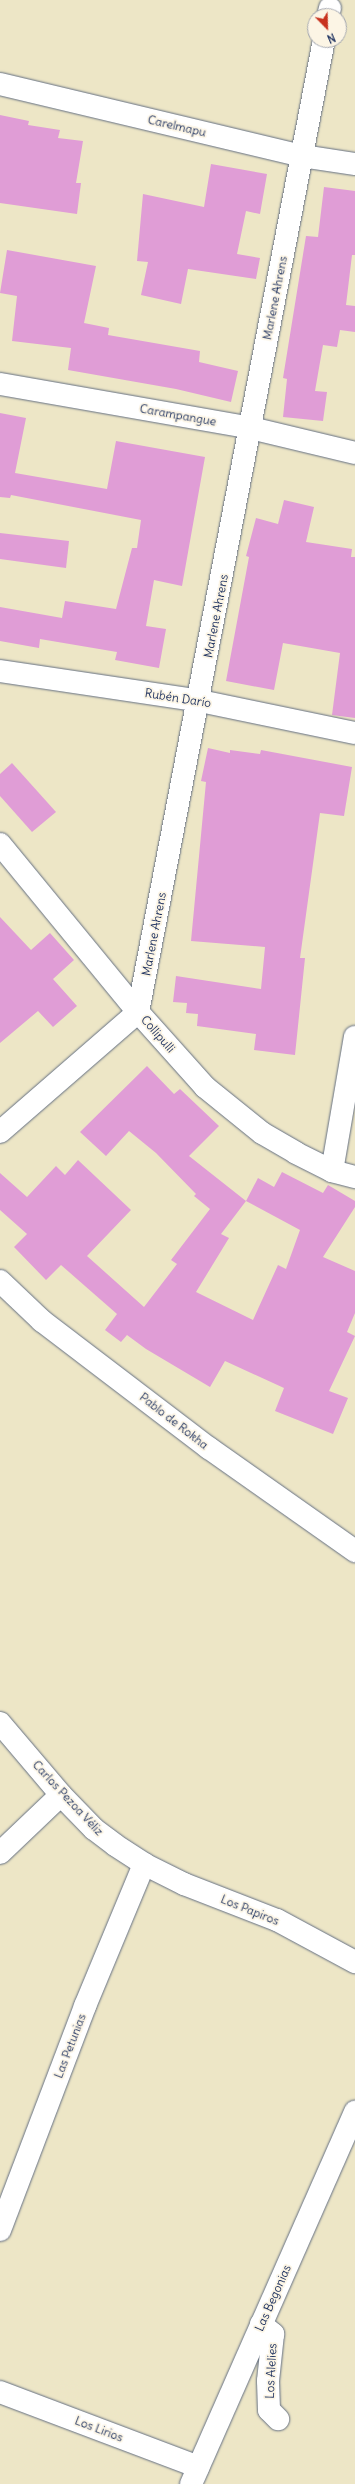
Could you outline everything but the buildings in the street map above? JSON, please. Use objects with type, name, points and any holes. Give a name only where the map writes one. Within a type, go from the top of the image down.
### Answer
[{"type":"street","name":"Marlene Ahrens","points":[[138,1012],[200,701],[322,48]]},
{"type":"street","name":"Carelmapu","points":[[0,84],[302,156],[355,164]]},
{"type":"street","name":"Carampangue","points":[[0,384],[251,428],[355,452]]},
{"type":"street","name":"Rubén Darío","points":[[0,671],[200,701],[355,732]]},
{"type":"street","name":"Collipulli","points":[[0,844],[138,1012],[187,1067],[230,1109],[275,1141],[332,1171],[355,1177]]},
{"type":"street","points":[[0,1132],[138,1012]]},
{"type":"street","points":[[332,1171],[355,1037]]},
{"type":"street","name":"Pablo de Rokha","points":[[0,1281],[42,1321],[210,1448],[355,1551]]},
{"type":"street","name":"Carlos Pezoa Véliz","points":[[0,1723],[61,1795],[94,1830],[144,1864]]},
{"type":"street","points":[[0,1853],[61,1795]]},
{"type":"street","name":"Los Papiros","points":[[144,1864],[184,1884],[277,1920],[355,1962]]},
{"type":"street","name":"Las Petunias","points":[[0,2230],[85,2006],[144,1864]]},
{"type":"street","name":"Las Begonias","points":[[195,2476],[355,2112]]},
{"type":"street","name":"Los Alelies","points":[[261,2324],[273,2334],[268,2382],[269,2410],[278,2419]]},
{"type":"street","name":"Los Lirios","points":[[0,2392],[195,2476]]}]
